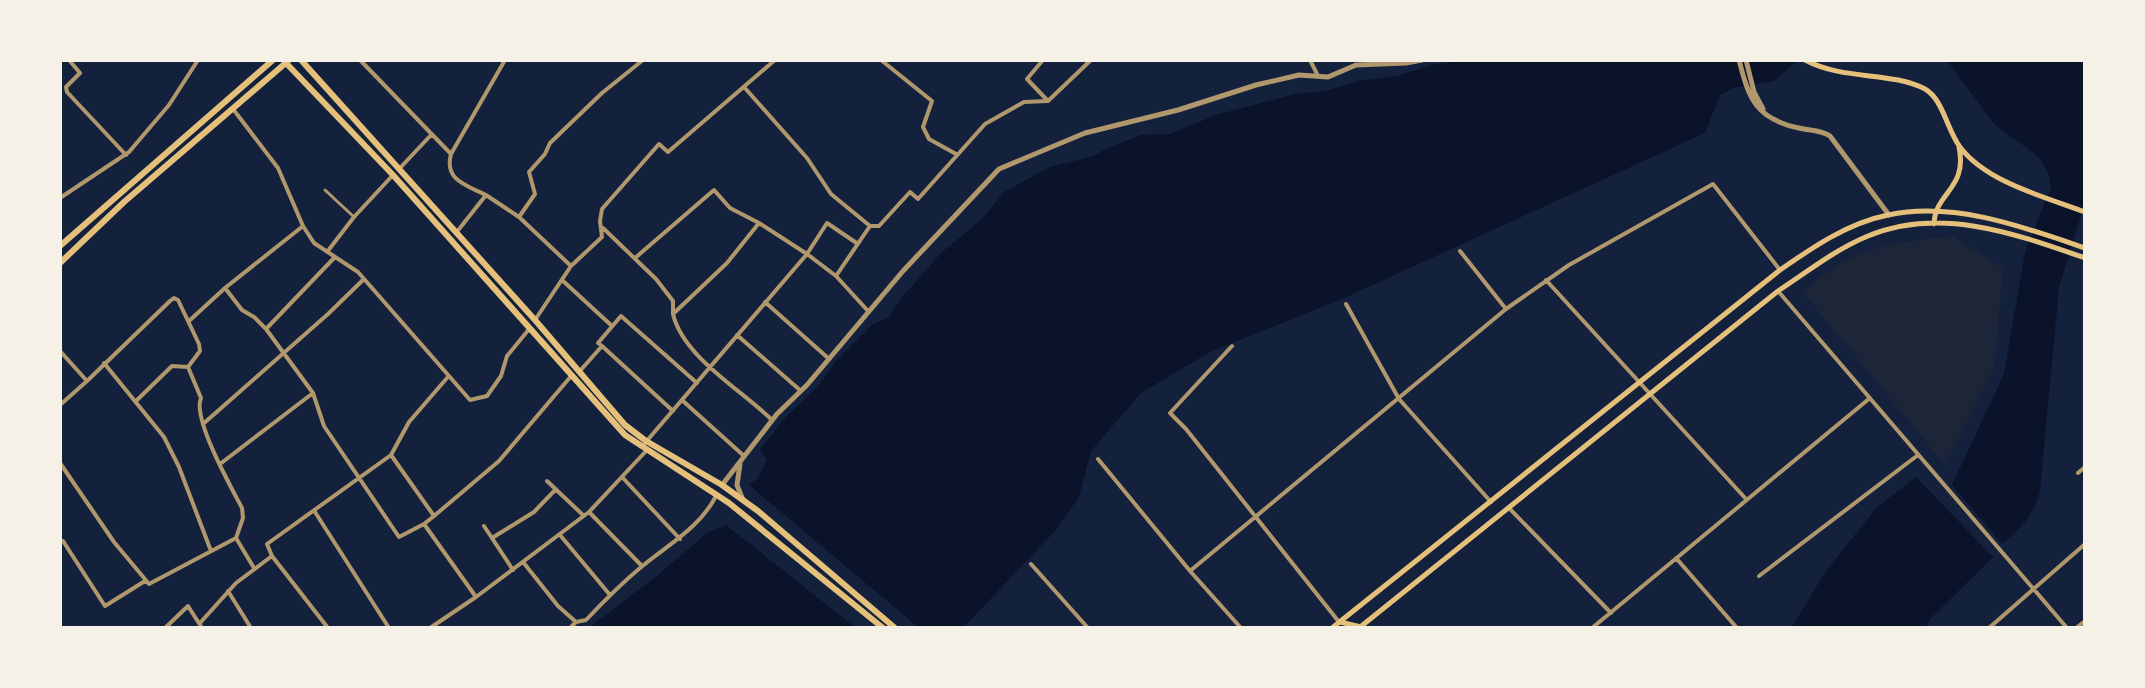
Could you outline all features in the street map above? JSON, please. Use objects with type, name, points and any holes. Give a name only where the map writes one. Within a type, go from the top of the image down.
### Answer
[{"type":"main road","points":[[60,246],[273,60]]},
{"type":"main road","points":[[301,60],[535,320],[575,374]]},
{"type":"main road","points":[[1805,60],[1831,72],[1895,81],[1925,89],[1934,98],[1959,146],[1971,158],[2034,194],[2085,212]]},
{"type":"main road","points":[[60,263],[124,202],[287,61],[530,328],[645,446],[717,494],[883,628]]},
{"type":"main road","points":[[1934,224],[1935,213],[1962,168],[1959,146]]},
{"type":"main road","points":[[1332,628],[1780,270],[1833,236],[1889,215],[1935,213],[1985,217],[2085,248]]},
{"type":"main road","points":[[1339,622],[1360,628],[1778,291],[1868,236],[1888,229],[1934,224],[1983,226],[2085,258]]},
{"type":"main road","points":[[645,446],[722,485],[743,500],[895,628]]},
{"type":"street","points":[[69,60],[80,73],[66,87],[67,92],[126,155]]},
{"type":"street","points":[[60,198],[126,155],[169,105],[198,60]]},
{"type":"street","points":[[360,60],[451,154]]},
{"type":"street","points":[[505,60],[451,154],[448,166],[458,181],[519,217],[571,266]]},
{"type":"street","points":[[519,217],[535,194],[529,172],[545,154],[550,143],[602,93],[643,60]]},
{"type":"street","points":[[535,320],[571,266],[602,237],[602,209],[605,204],[659,144],[668,152],[775,60]]},
{"type":"street","points":[[881,60],[932,101],[923,127],[929,139],[956,154]]},
{"type":"street","points":[[1043,60],[1027,79],[1048,101]]},
{"type":"street","points":[[743,86],[807,158],[831,194],[870,226],[879,226],[910,192],[918,199],[985,124],[1024,102],[1048,101],[1091,60]]},
{"type":"street","points":[[1310,60],[1318,77]]},
{"type":"street","points":[[722,485],[772,420],[999,169],[1085,133],[1178,110],[1256,85],[1299,75],[1328,77],[1356,65],[1422,60]]},
{"type":"street","points":[[1739,60],[1760,110],[1793,127],[1821,131],[1830,136],[1889,215]]},
{"type":"street","points":[[1746,60],[1751,93]]},
{"type":"street","points":[[233,109],[278,168],[303,226],[314,243],[364,279],[470,400],[487,396],[501,376],[505,360],[530,328]]},
{"type":"street","points":[[399,168],[431,135]]},
{"type":"street","points":[[327,252],[393,175]]},
{"type":"street","points":[[1190,571],[1506,309],[1546,280],[1713,184],[1780,270]]},
{"type":"street","points":[[325,190],[354,217]]},
{"type":"street","points":[[635,258],[714,190],[730,208],[759,223],[836,276],[868,311]]},
{"type":"street","points":[[456,233],[486,195]]},
{"type":"street","points":[[673,314],[727,263],[759,223]]},
{"type":"street","points":[[430,628],[444,621],[589,512],[622,477],[673,411],[807,254],[827,223],[858,244]]},
{"type":"street","points":[[189,321],[303,226]]},
{"type":"street","points":[[836,276],[870,226]]},
{"type":"street","points":[[601,227],[656,279],[673,301],[676,327],[684,339],[772,420]]},
{"type":"street","points":[[1460,251],[1506,309]]},
{"type":"street","points":[[266,329],[335,257]]},
{"type":"street","points":[[203,424],[364,279]]},
{"type":"street","points":[[562,280],[612,326]]},
{"type":"street","points":[[1546,280],[1746,499]]},
{"type":"street","points":[[225,288],[242,310],[266,329],[313,393],[324,426],[399,537],[424,524],[499,461],[602,346]]},
{"type":"street","points":[[1778,291],[2067,628]]},
{"type":"street","points":[[60,405],[174,298],[189,321],[200,351],[188,367]]},
{"type":"street","points":[[765,302],[828,358]]},
{"type":"street","points":[[1346,304],[1399,399],[1491,502]]},
{"type":"street","points":[[673,411],[598,343],[612,326],[621,316],[697,383]]},
{"type":"street","points":[[737,335],[801,391]]},
{"type":"street","points":[[1232,346],[1170,413],[1339,622]]},
{"type":"street","points":[[60,351],[87,381]]},
{"type":"street","points":[[104,363],[164,437],[179,467],[211,551]]},
{"type":"street","points":[[136,401],[172,366],[188,367]]},
{"type":"street","points":[[60,463],[114,542],[145,581],[152,585],[236,538],[243,518],[242,508],[203,424],[198,407],[201,398],[188,367]]},
{"type":"street","points":[[328,628],[266,547],[391,455],[409,422],[447,377]]},
{"type":"street","points":[[220,464],[313,393]]},
{"type":"street","points":[[1592,628],[1870,398]]},
{"type":"street","points":[[683,401],[742,457]]},
{"type":"street","points":[[391,455],[434,516]]},
{"type":"street","points":[[1759,576],[1918,455]]},
{"type":"street","points":[[742,457],[737,485],[743,500]]},
{"type":"street","points":[[1098,459],[1241,628]]},
{"type":"street","points":[[2078,473],[2085,467]]},
{"type":"street","points":[[622,477],[680,539]]},
{"type":"street","points":[[547,481],[584,516]]},
{"type":"street","points":[[492,538],[534,512],[556,489]]},
{"type":"street","points":[[570,628],[576,622],[586,620],[642,566],[680,539],[709,510],[717,494]]},
{"type":"street","points":[[1509,508],[1611,613]]},
{"type":"street","points":[[315,512],[389,628]]},
{"type":"street","points":[[589,512],[642,566]]},
{"type":"street","points":[[424,524],[476,597]]},
{"type":"street","points":[[484,526],[513,570]]},
{"type":"street","points":[[560,535],[610,595]]},
{"type":"street","points":[[236,538],[254,568]]},
{"type":"street","points":[[60,541],[63,541],[105,606],[145,581]]},
{"type":"street","points":[[1989,628],[2085,544]]},
{"type":"street","points":[[165,628],[188,606],[201,626],[228,591],[272,556]]},
{"type":"street","points":[[1676,558],[1737,628]]},
{"type":"street","points":[[523,562],[558,606],[576,622]]},
{"type":"street","points":[[1031,564],[1088,628]]},
{"type":"street","points":[[228,591],[251,628]]},
{"type":"street","points":[[444,621],[449,628]]},
{"type":"street","points":[[2076,628],[2085,621]]},
{"type":"shaded area","points":[[1464,60],[1798,60],[1774,81],[1734,88],[1720,95],[1705,133],[1342,299],[1210,352],[1141,393],[1091,451],[1079,497],[1055,531],[963,628],[919,628],[749,485],[758,478],[767,460],[760,450],[783,420],[873,324],[888,318],[942,252],[981,220],[1004,192],[1050,167],[1094,156],[1141,135],[1170,134],[1216,115],[1295,94],[1325,91],[1363,80],[1397,76],[1432,65]]},
{"type":"shaded area","points":[[1947,60],[2085,60],[2085,202],[2059,288],[2040,490],[2031,514],[2002,544],[1952,485],[2004,374],[2025,252],[2051,187],[2048,172],[2039,157],[1995,125]]},
{"type":"shaded area","points":[[1955,236],[2003,268],[1995,365],[1945,465],[1803,292],[1833,268],[1861,253],[1908,242]]},
{"type":"shaded area","points":[[1916,477],[1993,557],[1932,617],[1925,628],[1791,628],[1826,571],[1877,507]]},
{"type":"shaded area","points":[[726,525],[856,628],[589,628],[707,533]]}]
